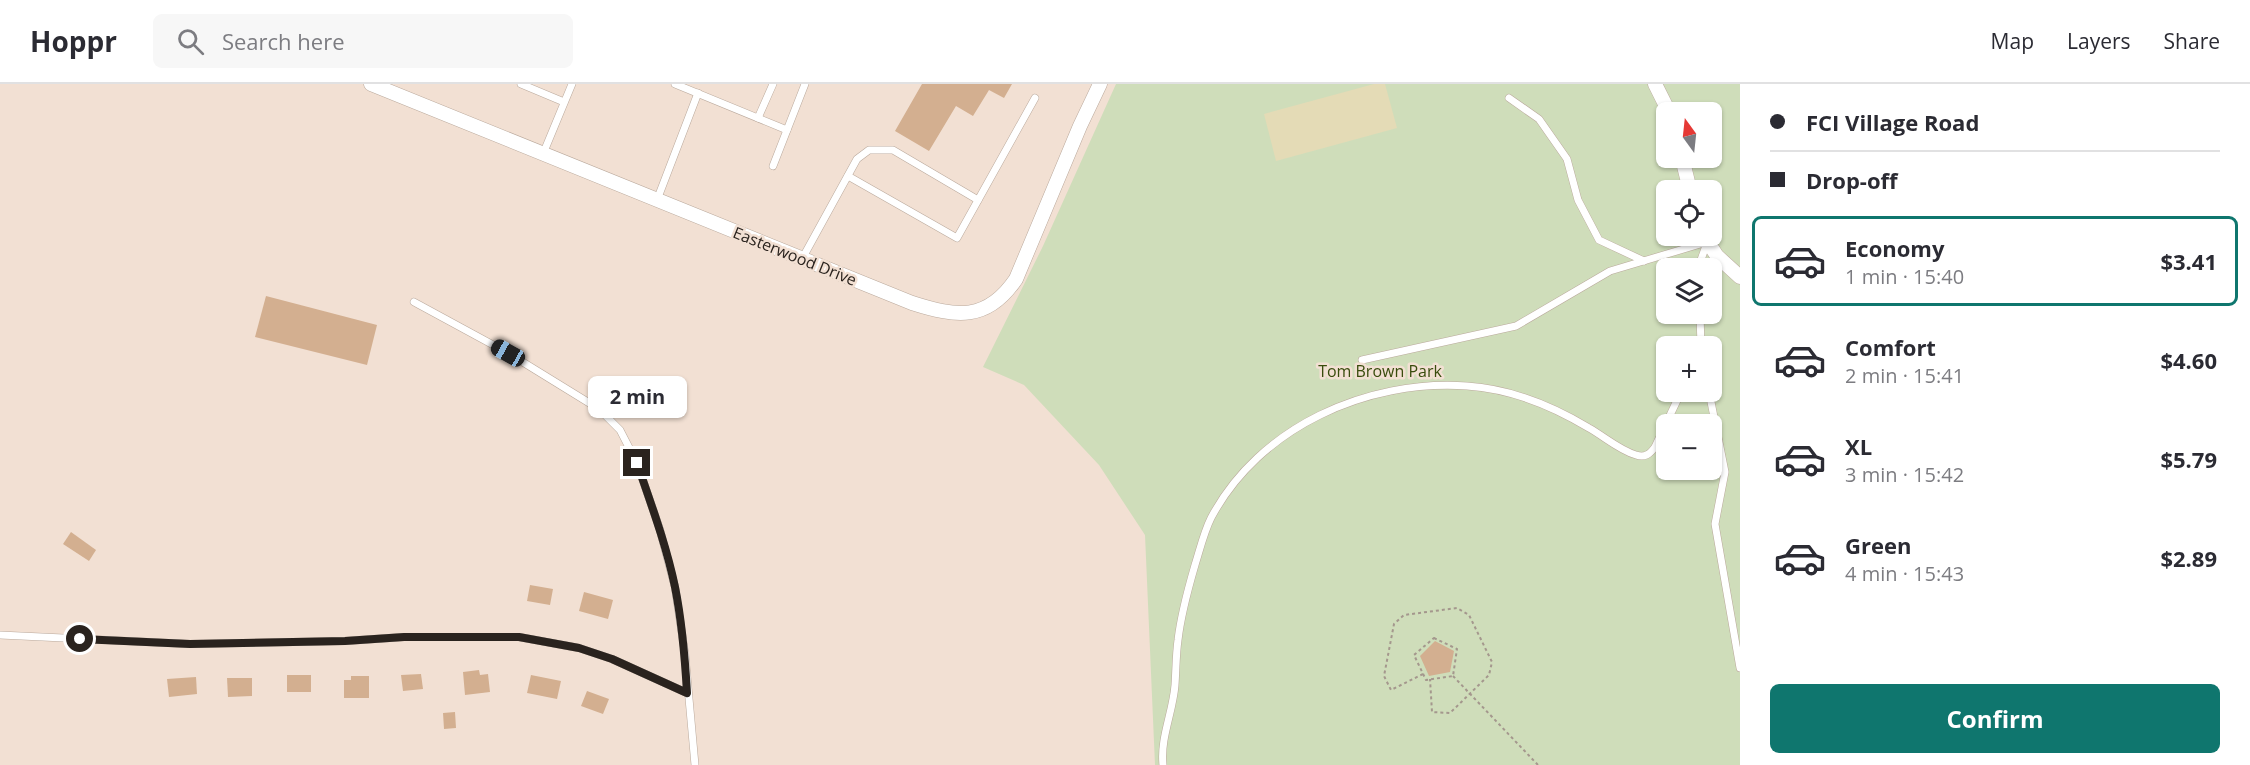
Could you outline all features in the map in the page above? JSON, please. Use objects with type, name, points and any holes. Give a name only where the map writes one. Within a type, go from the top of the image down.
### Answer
[{"type":"street","name":"Easterwood Drive","points":[[371,84],[912,303],[955,315],[969,313],[997,302],[1016,279],[1100,84]]},
{"type":"street","points":[[1656,84],[1664,102]]},
{"type":"street","points":[[1711,246],[1717,256],[1740,278]]},
{"type":"lane","points":[[521,84],[564,102]]},
{"type":"lane","points":[[543,154],[572,84]]},
{"type":"lane","points":[[675,84],[787,130]]},
{"type":"lane","points":[[758,118],[773,84]]},
{"type":"lane","points":[[773,166],[805,84]]},
{"type":"lane","points":[[657,200],[698,93]]},
{"type":"lane","points":[[848,176],[957,238],[1035,98]]},
{"type":"lane","points":[[1509,98],[1539,119],[1567,159],[1578,200],[1599,240],[1644,261]]},
{"type":"lane","points":[[802,259],[856,159],[869,150],[893,150],[978,200]]},
{"type":"lane","points":[[1362,360],[1516,326],[1610,271],[1686,246]]},
{"type":"lane","points":[[414,302],[508,353],[599,409],[620,430],[637,463],[660,530],[675,587],[685,654],[695,765]]},
{"type":"lane","points":[[1163,765],[1163,749],[1175,690],[1178,642],[1184,603],[1204,535],[1224,496],[1248,466],[1271,446],[1323,413],[1357,399],[1408,388],[1460,386],[1501,390],[1550,406],[1614,444],[1643,457],[1655,447],[1676,402]]},
{"type":"lane","points":[[1711,402],[1725,472],[1715,524],[1740,668]]},
{"type":"lane","points":[[0,635],[190,644],[345,641],[404,637],[519,637],[579,648],[612,659],[687,693]]},
{"type":"path","points":[[1423,674],[1391,690],[1384,676],[1394,624],[1404,615],[1457,608],[1469,615],[1492,662],[1489,675],[1450,713],[1432,712],[1430,680]]},
{"type":"path","points":[[1434,638],[1457,649],[1453,676],[1426,680],[1414,655],[1434,638]]},
{"type":"path","points":[[1453,676],[1538,765]]},
{"type":"green space","name":"Tom Brown Park","points":[[1116,84],[1740,84],[1740,765],[1155,765],[1145,535],[1099,465],[1024,385],[983,367],[1043,246]]},
{"type":"sand","points":[[1374,84],[1385,84],[1397,128],[1276,161],[1264,114]]},
{"type":"building","points":[[922,84],[1012,84],[1004,98],[989,90],[973,116],[956,106],[929,151],[895,131]]},
{"type":"building","points":[[266,296],[377,325],[367,365],[255,337]]},
{"type":"building","points":[[71,532],[96,550],[89,561],[63,544]]},
{"type":"building","points":[[530,585],[553,589],[550,605],[527,601]]},
{"type":"building","points":[[584,592],[613,600],[608,619],[579,611]]},
{"type":"building","points":[[1435,641],[1454,651],[1450,672],[1429,676],[1420,656]]},
{"type":"building","points":[[479,670],[480,675],[488,674],[490,692],[465,695],[463,672]]},
{"type":"building","points":[[421,674],[423,689],[403,691],[401,675]]},
{"type":"building","points":[[287,675],[311,675],[311,692],[287,692]]},
{"type":"building","points":[[531,675],[561,681],[557,699],[527,693]]},
{"type":"building","points":[[351,676],[369,676],[369,698],[344,698],[344,680],[351,680]]},
{"type":"building","points":[[196,677],[197,694],[169,697],[167,679]]},
{"type":"building","points":[[227,678],[252,678],[252,696],[228,697]]},
{"type":"building","points":[[587,691],[609,699],[603,714],[581,706]]},
{"type":"building","points":[[455,712],[456,728],[444,729],[443,713]]},
{"type":"route","points":[[80,639],[190,644],[345,641],[404,637],[519,637],[579,648],[646,673],[687,693],[685,654],[675,587],[660,530],[637,463]]}]
